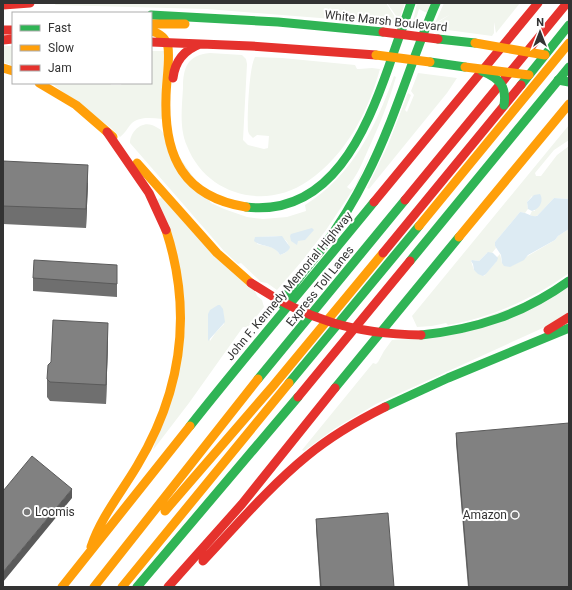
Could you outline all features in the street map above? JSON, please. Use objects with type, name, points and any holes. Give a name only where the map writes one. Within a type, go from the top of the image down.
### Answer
[{"type":"highway","points":[[3,5],[30,3]]},
{"type":"highway","points":[[152,31],[160,34],[167,43],[168,47],[166,129],[171,148],[179,166],[196,186],[214,198],[247,207],[260,208],[296,200],[312,190],[336,170],[344,161],[355,144],[375,106],[411,3]]},
{"type":"highway","points":[[270,326],[288,292],[320,250],[346,212],[368,173],[436,3]]},
{"type":"highway","name":"John F. Kennedy Memorial Highway","points":[[62,587],[270,326],[316,273],[538,3]]},
{"type":"highway","name":"Express Toll Lanes","points":[[94,587],[259,378],[567,3]]},
{"type":"highway","name":"White Marsh Boulevard","points":[[152,15],[263,21],[438,39],[475,43],[569,59]]},
{"type":"highway","points":[[152,24],[241,26],[383,34]]},
{"type":"highway","points":[[100,587],[241,424],[496,116],[569,25]]},
{"type":"highway","points":[[152,42],[376,55],[529,75],[569,82]]},
{"type":"highway","points":[[122,587],[569,43]]},
{"type":"highway","points":[[201,44],[195,46],[180,56],[175,66],[172,119],[173,132],[182,160],[195,178],[222,199],[235,204]]},
{"type":"highway","points":[[460,66],[485,72],[498,80],[505,92],[504,105]]},
{"type":"highway","points":[[137,587],[246,460],[569,67]]},
{"type":"highway","points":[[41,84],[76,105],[122,145],[217,253],[251,283],[289,307],[331,324],[378,333],[421,335],[464,329],[502,318],[538,301],[569,281]]},
{"type":"highway","points":[[168,587],[242,504],[569,104]]},
{"type":"highway","points":[[90,553],[99,524],[139,462],[162,414],[174,380],[181,329],[181,306],[178,278],[164,226],[154,202],[143,183],[107,132]]},
{"type":"highway","points":[[179,587],[273,487],[298,463],[320,446],[358,420],[392,402],[496,357],[569,317]]},
{"type":"highway","points":[[496,357],[510,353],[569,328]]},
{"type":"shaded area","points":[[56,3],[386,3],[397,20],[396,24],[372,20],[370,22],[207,9],[55,5]]},
{"type":"shaded area","points":[[387,3],[405,3],[399,20]]},
{"type":"shaded area","points":[[417,3],[431,3],[427,13],[419,9],[414,26],[412,26]]},
{"type":"shaded area","points":[[444,3],[520,3],[496,33],[494,22],[494,33],[492,36],[433,28],[435,24],[451,14],[435,23]]},
{"type":"shaded area","points":[[3,46],[12,46],[12,66],[3,62]]},
{"type":"shaded area","points":[[152,51],[164,51],[162,119],[145,118],[134,121],[120,137],[111,128],[52,84],[110,84],[152,84]]},
{"type":"shaded area","points":[[210,53],[242,55],[246,59],[243,140],[248,145],[264,149],[268,148],[269,136],[257,135],[253,138],[248,131],[250,81],[255,57],[355,65],[357,69],[380,69],[362,116],[354,131],[334,159],[308,181],[291,190],[274,195],[256,196],[238,193],[222,187],[208,176],[196,163],[184,139],[182,110],[185,69],[191,60],[196,56]]},
{"type":"shaded area","points":[[418,73],[457,78],[447,93],[369,189],[367,188],[388,145],[408,93],[411,95],[405,110],[407,112],[414,95],[411,91]]},
{"type":"shaded area","points":[[394,76],[396,77],[387,105],[376,132],[359,170],[347,187],[351,190],[355,186],[374,145],[358,182],[326,230],[277,290],[267,283],[261,282],[241,263],[238,264],[224,251],[130,143],[130,139],[137,128],[148,124],[154,126],[161,130],[211,203],[247,217],[263,219],[287,217],[306,211],[305,205],[322,193],[349,165],[370,132]],"holes":[[[277,236],[284,239],[289,246],[289,249],[285,253],[280,255],[275,248],[257,244],[259,237]]]},
{"type":"shaded area","points":[[569,125],[569,140],[554,150],[535,173],[536,176],[541,176],[557,155],[569,146],[569,199],[554,198],[538,215],[534,216],[530,215],[532,211],[535,211],[532,196],[527,202],[528,209],[525,213],[520,212],[495,242],[496,248],[492,253],[487,253],[479,261],[471,261],[474,270],[484,276],[496,262],[497,257],[500,254],[502,263],[526,257],[555,240],[558,236],[569,229],[569,273],[541,291],[512,306],[496,312],[464,322],[448,325],[446,323],[417,327],[412,316]]},
{"type":"shaded area","points":[[540,194],[541,203],[538,207],[532,211],[528,209],[527,202],[534,195]]},
{"type":"shaded area","points":[[162,197],[256,293],[262,300],[264,307],[248,327],[243,327],[189,403],[153,450],[185,329],[157,200]],"holes":[[[223,311],[224,324],[216,332],[210,341],[208,319]]]},
{"type":"shaded area","points":[[554,198],[569,199],[569,229],[558,236],[555,240],[528,255],[524,260],[510,267],[504,266],[501,255],[495,246],[495,242],[520,212],[537,216]]},
{"type":"shaded area","points":[[312,228],[314,230],[305,240],[298,241],[297,245],[291,241],[291,234]]},
{"type":"shaded area","points":[[282,236],[290,247],[289,250],[280,255],[275,249],[261,245],[254,241],[255,237]]},
{"type":"shaded area","points":[[488,252],[493,253],[498,258],[483,276],[474,270],[471,261],[479,261]]},
{"type":"shaded area","points":[[569,286],[569,312],[545,327],[376,404],[334,429],[304,451],[302,450],[373,363],[376,364],[378,362],[392,340],[429,338]]},
{"type":"shaded area","points":[[220,305],[223,309],[225,322],[208,341],[208,314],[210,310]]},
{"type":"building","points":[[3,161],[88,165],[86,209],[3,206]]},
{"type":"building","points":[[34,260],[117,265],[117,284],[33,278]]},
{"type":"building","points":[[53,320],[108,323],[106,385],[50,382],[47,379],[48,365],[51,362]]},
{"type":"building","name":"Amazon","points":[[569,423],[569,587],[469,587],[456,433]]},
{"type":"building","points":[[32,456],[72,489],[3,572],[3,491]]},
{"type":"building","points":[[388,513],[394,587],[321,587],[316,519]]},
{"type":"traffic: fast","points":[[246,207],[276,206],[301,198],[323,184],[341,165],[356,142],[369,117],[380,91],[411,3]]},
{"type":"traffic: fast","points":[[281,304],[334,232],[362,185],[395,111],[436,3]]},
{"type":"traffic: fast","points":[[152,15],[278,22],[383,32]]},
{"type":"traffic: fast","points":[[521,85],[569,25]]},
{"type":"traffic: fast","points":[[438,39],[475,43]]},
{"type":"traffic: fast","points":[[430,62],[465,67]]},
{"type":"traffic: fast","points":[[410,261],[569,67]]},
{"type":"traffic: fast","points":[[482,71],[497,80],[503,88],[505,98],[504,105]]},
{"type":"traffic: fast","points":[[558,80],[569,82]]},
{"type":"traffic: fast","points":[[258,379],[405,200]]},
{"type":"traffic: fast","points":[[190,426],[235,369],[374,202]]},
{"type":"traffic: fast","points":[[289,383],[419,226]]},
{"type":"traffic: fast","points":[[335,388],[459,237]]},
{"type":"traffic: fast","points":[[421,335],[461,329],[499,318],[534,303],[569,281]]},
{"type":"traffic: fast","points":[[385,407],[448,378],[569,328]]},
{"type":"traffic: fast","points":[[137,587],[298,397]]},
{"type":"traffic: slow","points":[[152,24],[185,24]]},
{"type":"traffic: slow","points":[[152,31],[162,36],[168,47],[169,59],[166,119],[169,139],[174,156],[182,171],[193,184],[207,194],[225,202],[246,207]]},
{"type":"traffic: slow","points":[[475,43],[545,55]]},
{"type":"traffic: slow","points":[[419,226],[569,43]]},
{"type":"traffic: slow","points":[[376,55],[430,62]]},
{"type":"traffic: slow","points":[[465,67],[529,75]]},
{"type":"traffic: slow","points":[[3,68],[12,71]]},
{"type":"traffic: slow","points":[[41,84],[76,105],[113,137]]},
{"type":"traffic: slow","points":[[459,237],[569,104]]},
{"type":"traffic: slow","points":[[137,163],[217,253],[251,283]]},
{"type":"traffic: slow","points":[[91,547],[100,525],[137,466],[152,438],[164,409],[173,380],[181,321],[179,291],[174,261],[166,230]]},
{"type":"traffic: slow","points":[[165,511],[273,386],[383,253]]},
{"type":"traffic: slow","points":[[94,587],[258,379]]},
{"type":"traffic: slow","points":[[122,587],[289,383]]},
{"type":"traffic: slow","points":[[62,587],[190,426]]},
{"type":"traffic: jam","points":[[3,5],[30,3]]},
{"type":"traffic: jam","points":[[374,202],[538,3]]},
{"type":"traffic: jam","points":[[405,200],[567,3]]},
{"type":"traffic: jam","points":[[3,30],[12,30]]},
{"type":"traffic: jam","points":[[383,32],[438,39]]},
{"type":"traffic: jam","points":[[3,40],[12,39]]},
{"type":"traffic: jam","points":[[152,42],[251,46],[376,55]]},
{"type":"traffic: jam","points":[[173,78],[176,66],[181,57],[189,49],[200,44]]},
{"type":"traffic: jam","points":[[383,253],[521,85]]},
{"type":"traffic: jam","points":[[107,132],[149,193],[166,230]]},
{"type":"traffic: jam","points":[[298,397],[410,261]]},
{"type":"traffic: jam","points":[[251,283],[291,307],[332,322],[374,332],[421,335]]},
{"type":"traffic: jam","points":[[548,330],[569,317]]},
{"type":"traffic: jam","points":[[168,587],[242,504],[335,388]]},
{"type":"traffic: jam","points":[[203,561],[266,493],[307,456],[344,430],[385,407]]},
{"type":"place","name":"Loomis","points":[[27,512]]},
{"type":"place","name":"Amazon","points":[[515,515]]}]
